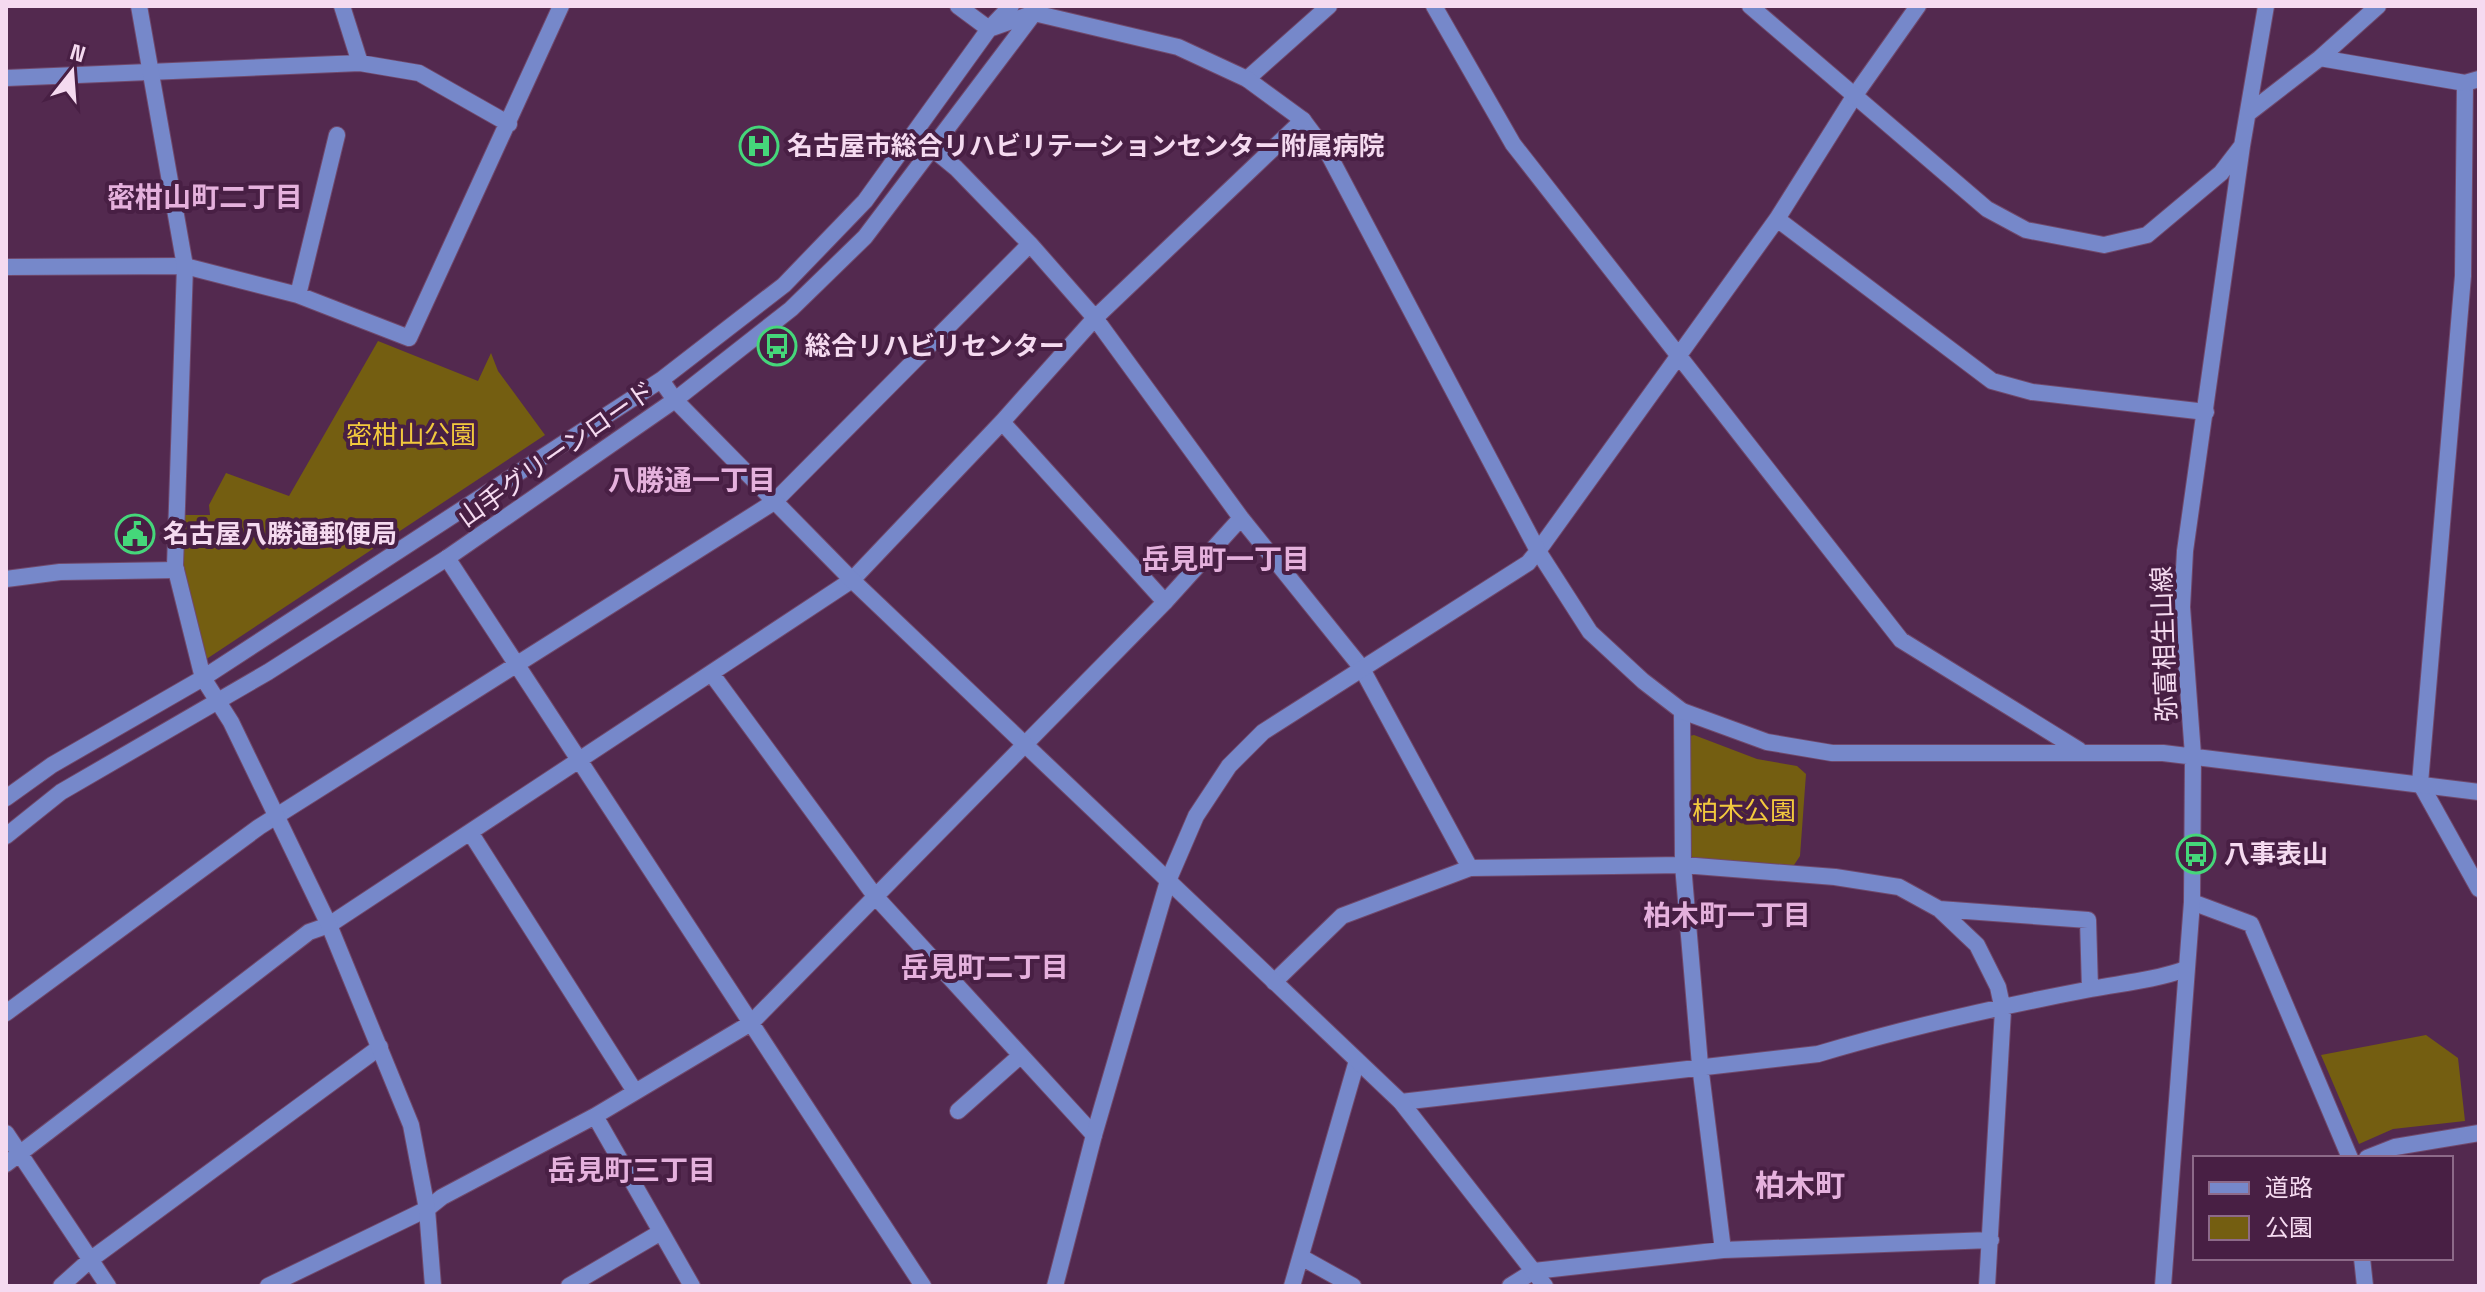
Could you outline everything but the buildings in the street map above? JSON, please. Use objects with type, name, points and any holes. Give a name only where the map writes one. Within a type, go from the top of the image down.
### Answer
[{"type":"street","points":[[139,6],[153,69],[185,266],[176,570],[203,678],[217,700],[329,925],[411,1125],[427,1209],[433,1286]]},
{"type":"street","points":[[342,6],[360,63]]},
{"type":"street","points":[[6,267],[185,266],[298,295],[409,338],[561,6]]},
{"type":"street","points":[[958,6],[989,29],[1038,9],[1178,47],[1247,79],[1303,120],[1329,155],[1538,551],[1590,632],[1643,681],[1682,711],[1767,742],[1832,753],[2079,750],[2193,755],[2479,792]]},
{"type":"street","name":"山手グリーンロード","points":[[6,798],[52,765],[203,678],[661,380],[784,285],[865,201],[989,29],[1011,6]]},
{"type":"street","points":[[1247,79],[1329,6]]},
{"type":"street","points":[[1434,6],[1513,144],[1901,640],[2079,750]]},
{"type":"street","points":[[1750,6],[1987,209],[2026,230],[2104,245],[2147,235],[2221,173],[2242,146]]},
{"type":"street","name":"弥富相生山線","points":[[2163,1286],[2192,902],[2193,755],[2182,607],[2185,551],[2242,146],[2266,6]]},
{"type":"street","points":[[2250,112],[2320,58],[2378,6]]},
{"type":"street","points":[[1055,1286],[1094,1135],[1168,881],[1196,816],[1229,766],[1263,732],[1528,563],[1777,219],[1914,8]]},
{"type":"street","name":"山手グリーンロード","points":[[6,836],[61,792],[268,672],[447,558],[675,400],[791,309],[865,237],[1038,9]]},
{"type":"street","points":[[2320,58],[2472,81],[2463,276],[2420,783],[2479,889]]},
{"type":"street","points":[[6,78],[153,69],[360,63],[419,73],[509,124]]},
{"type":"street","points":[[12,1158],[309,932],[329,925],[852,580],[1002,422],[1095,318],[1303,120]]},
{"type":"street","points":[[298,295],[337,135]]},
{"type":"street","points":[[934,150],[956,168],[1030,244],[1095,318],[1241,518],[1361,667],[1470,868]]},
{"type":"street","points":[[1777,219],[1992,381],[2032,392],[2206,412]]},
{"type":"street","points":[[6,1013],[275,818],[774,502],[1030,244]]},
{"type":"street","points":[[661,380],[675,400],[852,580],[1356,1064],[1401,1102],[1545,1286]]},
{"type":"street","points":[[1002,422],[1165,602]]},
{"type":"street","points":[[268,1286],[427,1209],[595,1116],[751,1023],[1165,602],[1241,518]]},
{"type":"street","points":[[447,558],[923,1286]]},
{"type":"street","points":[[6,579],[60,572],[176,570]]},
{"type":"street","points":[[711,673],[875,896],[1094,1135]]},
{"type":"street","points":[[1682,711],[1683,865],[1700,1065],[1723,1250]]},
{"type":"street","points":[[470,832],[634,1090]]},
{"type":"street","points":[[1274,982],[1342,916],[1470,868],[1683,865],[1835,877],[1899,887],[1939,909],[1977,945],[1998,987],[2003,1010],[1987,1286]]},
{"type":"street","points":[[2192,902],[2251,924],[2349,1156]]},
{"type":"street","points":[[1939,909],[2088,920],[2090,989]]},
{"type":"street","points":[[1401,1102],[1700,1065],[1818,1054],[2090,989],[2158,979],[2186,969]]},
{"type":"street","points":[[61,1286],[90,1260],[380,1047]]},
{"type":"street","points":[[958,1111],[1020,1056]]},
{"type":"street","points":[[1292,1286],[1356,1064]]},
{"type":"street","points":[[595,1116],[692,1286]]},
{"type":"street","points":[[6,1133],[12,1158],[108,1286]]},
{"type":"street","points":[[2372,1156],[2395,1147],[2479,1133]]},
{"type":"street","points":[[569,1286],[661,1232]]},
{"type":"street","points":[[1510,1286],[1534,1271],[1723,1250],[1991,1240]]},
{"type":"street","points":[[1301,1257],[1353,1286]]},
{"type":"street","points":[[2362,1260],[2365,1286]]},
{"type":"green space","name":"密柑山公園","points":[[378,341],[478,381],[491,353],[498,371],[545,435],[205,660],[182,568],[184,515],[210,515],[209,505],[226,473],[289,496]]},
{"type":"green space","name":"柏木公園","points":[[1694,735],[1757,759],[1797,766],[1806,774],[1800,856],[1792,868],[1696,861],[1687,851],[1685,737]]},
{"type":"green space","points":[[2426,1035],[2458,1058],[2465,1121],[2393,1129],[2359,1144],[2321,1055]]},
{"type":"place","name":"名古屋市総合リハビリテーションセンター附属病院","points":[[759,146]]},
{"type":"place","name":"総合リハビリセンター","points":[[777,346]]},
{"type":"place","name":"名古屋八勝通郵便局","points":[[135,534]]},
{"type":"place","name":"八事表山","points":[[2196,854]]},
{"type":"district","name":"密柑山町二丁目","points":[[205,197]]},
{"type":"district","name":"八勝通一丁目","points":[[692,480]]},
{"type":"district","name":"岳見町一丁目","points":[[1226,559]]},
{"type":"district","name":"柏木町一丁目","points":[[1727,915]]},
{"type":"district","name":"岳見町二丁目","points":[[985,967]]},
{"type":"district","name":"岳見町三丁目","points":[[632,1170]]},
{"type":"district","name":"柏木町","points":[[1800,1185]]}]
